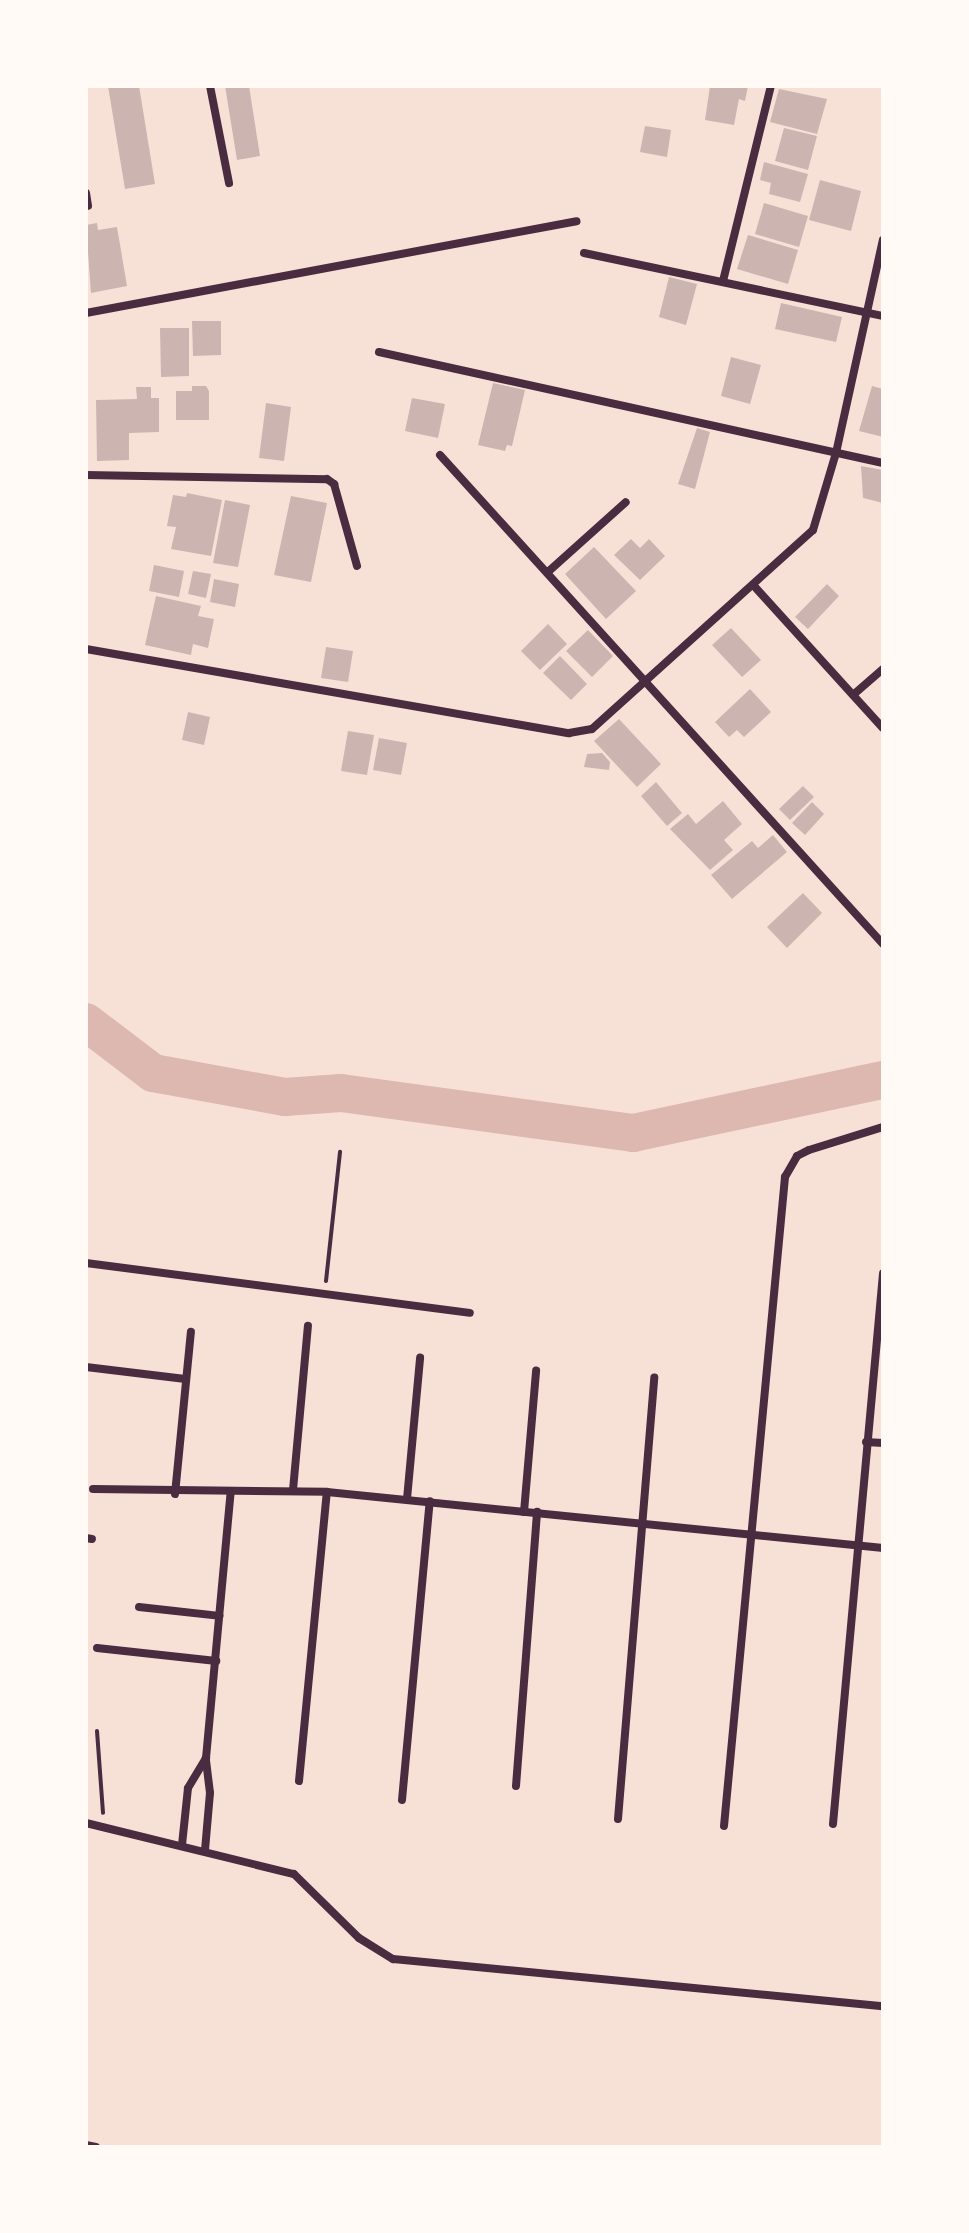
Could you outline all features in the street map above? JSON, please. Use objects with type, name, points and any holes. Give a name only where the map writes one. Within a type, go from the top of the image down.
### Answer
[{"type":"street","points":[[210,86],[229,183]]},
{"type":"street","points":[[723,281],[771,86]]},
{"type":"street","points":[[86,193],[88,206]]},
{"type":"street","points":[[86,313],[576,221]]},
{"type":"street","points":[[86,649],[569,733],[592,729],[755,587],[813,530],[836,453],[883,240]]},
{"type":"street","points":[[584,253],[883,316]]},
{"type":"street","points":[[379,352],[883,463]]},
{"type":"street","points":[[440,455],[549,571],[883,944]]},
{"type":"street","points":[[86,475],[327,479],[334,484],[357,566]]},
{"type":"street","points":[[549,571],[626,502]]},
{"type":"street","points":[[755,587],[883,728]]},
{"type":"street","points":[[853,695],[883,669]]},
{"type":"street","points":[[724,1826],[785,1177],[797,1156],[883,1127]]},
{"type":"street","points":[[86,1263],[470,1313]]},
{"type":"street","points":[[833,1824],[883,1273]]},
{"type":"street","points":[[293,1490],[308,1326]]},
{"type":"street","points":[[175,1494],[191,1332]]},
{"type":"street","points":[[407,1499],[420,1358]]},
{"type":"street","points":[[86,1367],[185,1379]]},
{"type":"street","points":[[524,1512],[536,1371]]},
{"type":"street","points":[[618,1819],[654,1377]]},
{"type":"street","points":[[866,1442],[883,1443]]},
{"type":"street","points":[[93,1489],[175,1494],[293,1490],[327,1492],[642,1521],[883,1548]]},
{"type":"street","points":[[205,1850],[210,1793],[206,1758],[231,1491]]},
{"type":"street","points":[[299,1781],[327,1492]]},
{"type":"street","points":[[402,1800],[430,1501]]},
{"type":"street","points":[[516,1786],[537,1512]]},
{"type":"street","points":[[139,1607],[220,1616]]},
{"type":"street","points":[[97,1648],[216,1661]]},
{"type":"street","points":[[182,1845],[188,1788],[206,1758]]},
{"type":"street","points":[[86,1823],[294,1874],[359,1938],[393,1959],[883,2006]]},
{"type":"street","points":[[86,2145],[96,2147]]},
{"type":"path","points":[[325,1294],[340,1152]]},
{"type":"path","points":[[97,1731],[104,1827]]},
{"type":"building","points":[[108,86],[139,86],[155,184],[125,189]]},
{"type":"building","points":[[225,86],[249,86],[260,156],[237,160]]},
{"type":"building","points":[[710,86],[748,86],[745,101],[739,99],[734,125],[705,120]]},
{"type":"building","points":[[779,89],[827,99],[817,134],[770,122]]},
{"type":"building","points":[[645,126],[671,130],[667,157],[640,152]]},
{"type":"building","points":[[784,128],[817,136],[808,170],[775,161]]},
{"type":"building","points":[[764,162],[808,174],[800,202],[769,194],[771,183],[760,180]]},
{"type":"building","points":[[820,180],[861,191],[851,231],[809,220]]},
{"type":"building","points":[[764,203],[808,216],[799,247],[755,234]]},
{"type":"building","points":[[97,223],[98,230],[117,227],[127,286],[91,293],[86,225]]},
{"type":"building","points":[[748,235],[798,250],[788,284],[737,269]]},
{"type":"building","points":[[669,277],[697,284],[686,325],[659,317]]},
{"type":"building","points":[[781,303],[842,317],[836,342],[775,329]]},
{"type":"building","points":[[192,321],[221,321],[221,355],[193,356]]},
{"type":"building","points":[[160,328],[189,328],[189,376],[161,377]]},
{"type":"building","points":[[731,357],[761,365],[750,404],[721,396]]},
{"type":"building","points":[[493,383],[525,390],[512,446],[507,445],[505,451],[478,445]]},
{"type":"building","points":[[192,386],[206,386],[209,391],[209,420],[176,420],[176,391],[192,391]]},
{"type":"building","points":[[872,386],[883,389],[883,437],[859,431]]},
{"type":"building","points":[[136,387],[151,387],[151,398],[159,398],[159,432],[129,433],[129,460],[97,461],[96,400],[137,399]]},
{"type":"building","points":[[412,398],[445,404],[438,438],[405,431]]},
{"type":"building","points":[[266,403],[291,407],[284,461],[259,458]]},
{"type":"building","points":[[697,428],[710,432],[695,489],[678,484]]},
{"type":"building","points":[[861,466],[883,470],[883,503],[863,498]]},
{"type":"building","points":[[187,493],[222,500],[211,556],[171,549],[176,527],[167,526],[173,495],[186,497]]},
{"type":"building","points":[[291,496],[327,503],[311,582],[274,575]]},
{"type":"building","points":[[225,500],[250,505],[238,567],[213,563]]},
{"type":"building","points":[[631,539],[640,548],[649,539],[665,556],[640,580],[614,555]]},
{"type":"building","points":[[594,547],[636,591],[606,619],[565,574]]},
{"type":"building","points":[[154,565],[184,571],[179,597],[149,591]]},
{"type":"building","points":[[193,571],[211,574],[206,598],[188,594]]},
{"type":"building","points":[[214,579],[239,584],[235,607],[210,602]]},
{"type":"building","points":[[827,584],[839,596],[808,629],[795,617]]},
{"type":"building","points":[[156,596],[201,606],[198,616],[214,619],[208,648],[193,644],[191,655],[145,645]]},
{"type":"building","points":[[548,624],[567,644],[540,670],[521,651]]},
{"type":"building","points":[[731,628],[761,660],[742,677],[712,645]]},
{"type":"building","points":[[588,630],[613,656],[592,677],[566,651]]},
{"type":"building","points":[[326,647],[353,651],[348,682],[321,678]]},
{"type":"building","points":[[560,656],[587,684],[571,700],[543,673]]},
{"type":"building","points":[[750,689],[771,712],[744,737],[737,730],[729,737],[715,722]]},
{"type":"building","points":[[188,712],[210,717],[204,745],[182,740]]},
{"type":"building","points":[[619,719],[661,764],[637,787],[594,741]]},
{"type":"building","points":[[348,731],[374,735],[367,775],[341,771]]},
{"type":"building","points":[[379,738],[407,743],[401,775],[373,770]]},
{"type":"building","points":[[602,753],[610,762],[609,770],[584,767],[587,754]]},
{"type":"building","points":[[656,782],[682,813],[667,826],[641,796]]},
{"type":"building","points":[[803,786],[814,797],[790,820],[779,809]]},
{"type":"building","points":[[723,801],[742,824],[724,840],[733,850],[710,870],[670,829],[688,814],[696,824]]},
{"type":"building","points":[[812,802],[824,814],[805,835],[792,823]]},
{"type":"building","points":[[773,835],[787,852],[732,899],[711,875],[752,841],[758,848]]},
{"type":"building","points":[[803,893],[822,913],[787,948],[767,927]]},
{"type":"waterway","points":[[86,1022],[153,1073],[285,1097],[341,1093],[633,1133],[883,1080]]}]
